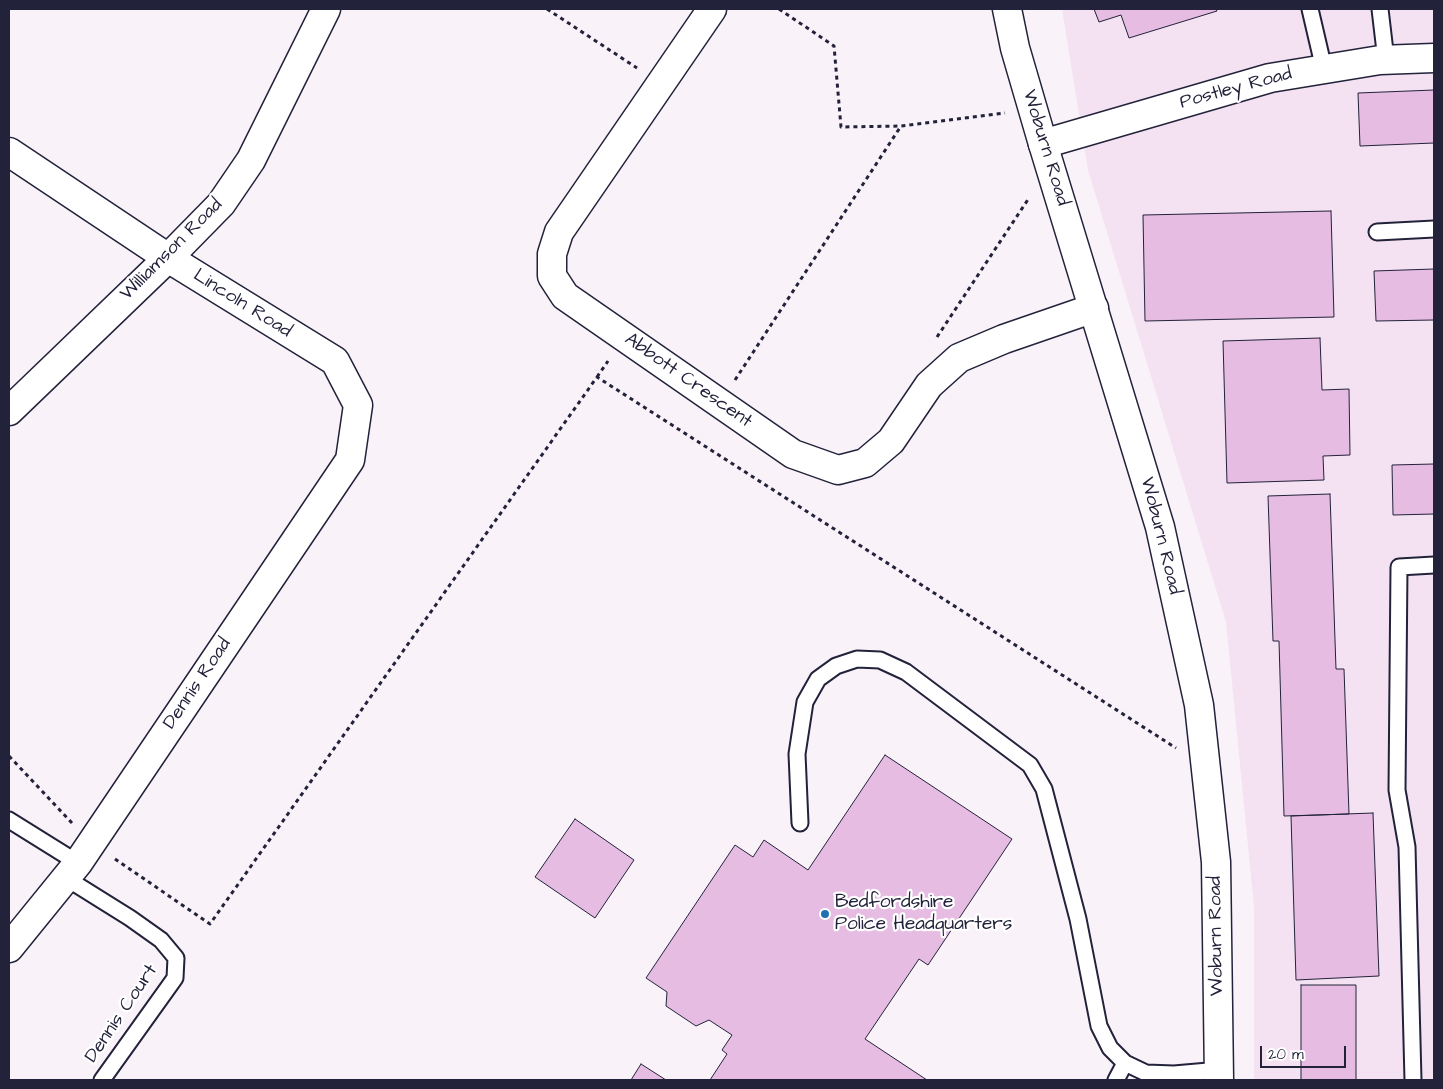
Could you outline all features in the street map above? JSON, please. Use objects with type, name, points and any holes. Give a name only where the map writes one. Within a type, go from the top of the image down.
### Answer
[{"type":"street","name":"Williamson Road","points":[[9,411],[168,258],[221,204],[250,160],[326,9]]},
{"type":"street","name":"Abbott Crescent","points":[[712,9],[559,232],[552,254],[552,276],[565,296],[793,454],[838,470],[865,463],[891,441],[928,385],[959,358],[1004,339],[1094,308]]},
{"type":"street","name":"Woburn Road","points":[[1007,9],[1015,48],[1046,155],[1160,527],[1199,705],[1216,862],[1219,1075]]},
{"type":"street","name":"Postley Road","points":[[1046,155],[1270,78],[1386,60],[1434,58]]},
{"type":"street","name":"Lincoln Road","points":[[9,152],[168,258],[336,361],[358,405]]},
{"type":"street","name":"Dennis Road","points":[[9,948],[78,861],[350,460],[358,405]]},
{"type":"lane","points":[[1310,9],[1324,69]]},
{"type":"lane","points":[[1380,9],[1386,60]]},
{"type":"lane","points":[[1377,232],[1434,229]]},
{"type":"lane","points":[[1413,1080],[1407,847],[1397,790],[1399,567],[1434,565]]},
{"type":"lane","points":[[800,823],[797,754],[805,702],[818,679],[836,666],[857,659],[880,660],[906,672],[1030,765],[1044,789],[1078,918],[1099,1026],[1110,1048],[1125,1063],[1146,1073],[1219,1075]]},
{"type":"lane","name":"Dennis Court","points":[[9,820],[78,861],[130,918],[161,940],[176,958],[175,978],[102,1080]]},
{"type":"lane","points":[[1116,1080],[1125,1063]]},
{"type":"path","points":[[547,9],[661,83]]},
{"type":"path","points":[[779,9],[834,46],[841,127],[901,126],[1033,110]]},
{"type":"path","points":[[720,404],[901,126]]},
{"type":"path","points":[[936,340],[1046,155]]},
{"type":"path","points":[[9,756],[78,861],[210,924],[597,377],[1206,768]]},
{"type":"shaded area","points":[[1062,9],[1434,9],[1434,1080],[1254,1080],[1254,907],[1226,622],[1088,170]]},
{"type":"building","points":[[1094,9],[1216,9],[1217,11],[1129,38],[1121,15],[1099,22]]},
{"type":"building","points":[[1434,90],[1434,143],[1360,146],[1358,93]]},
{"type":"building","points":[[1331,211],[1334,317],[1145,321],[1143,215]]},
{"type":"building","points":[[1434,269],[1434,320],[1376,321],[1374,271]]},
{"type":"building","points":[[1320,338],[1322,390],[1349,389],[1350,455],[1323,456],[1324,480],[1227,483],[1223,341]]},
{"type":"building","points":[[1434,464],[1434,514],[1393,515],[1392,465]]},
{"type":"building","points":[[1330,494],[1336,669],[1344,669],[1349,814],[1284,816],[1279,641],[1273,641],[1268,496]]},
{"type":"building","name":"Bedfordshire Police Headquarters","points":[[885,755],[1012,839],[928,965],[919,959],[865,1039],[927,1080],[710,1080],[727,1054],[722,1050],[732,1035],[709,1020],[696,1026],[666,1006],[667,992],[646,978],[735,845],[753,857],[764,840],[808,870]]},
{"type":"building","points":[[1373,813],[1379,976],[1296,980],[1291,816]]},
{"type":"building","points":[[575,819],[634,860],[595,918],[535,877]]},
{"type":"building","points":[[1301,985],[1356,985],[1356,1080],[1301,1080]]},
{"type":"building","points":[[641,1064],[666,1080],[631,1080]]},
{"type":"place","name":"Bedfordshire Police Headquarters","points":[[825,914]]}]
